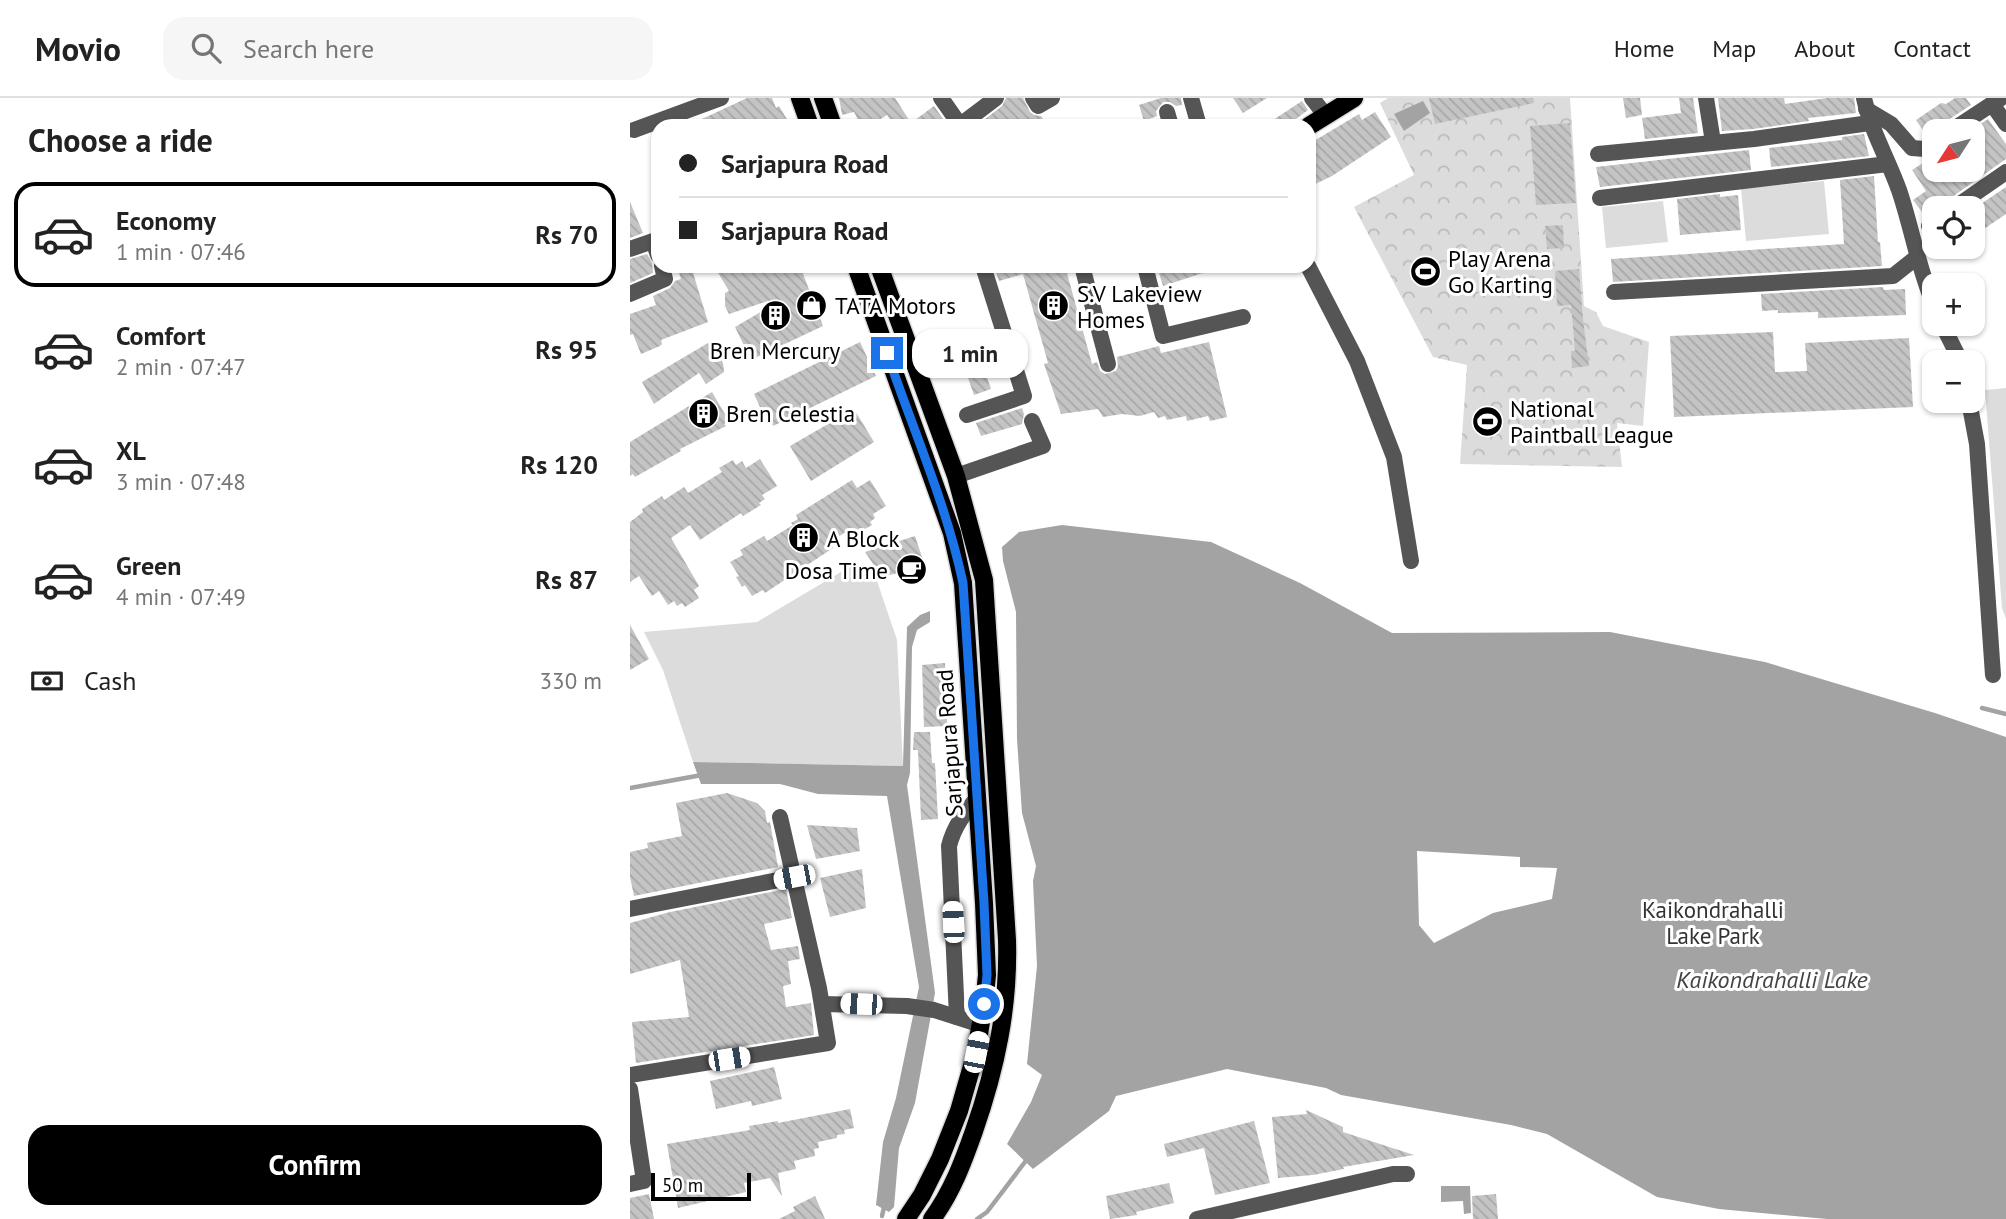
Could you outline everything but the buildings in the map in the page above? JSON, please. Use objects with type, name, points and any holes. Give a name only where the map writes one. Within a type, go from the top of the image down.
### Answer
[{"type":"main road","points":[[800,98],[808,119]]},
{"type":"main road","points":[[823,98],[830,119]]},
{"type":"main road","points":[[1316,122],[1354,98]]},
{"type":"main road","name":"Sarjapura Road","points":[[859,273],[919,437],[954,542],[963,583],[986,952],[987,975],[981,1025],[958,1111],[940,1160],[906,1219]]},
{"type":"main road","name":"Sarjapura Road","points":[[882,273],[957,476],[984,580],[1009,974],[998,1054],[978,1119],[960,1172],[932,1219]]},
{"type":"street","points":[[664,119],[721,98]]},
{"type":"street","points":[[941,98],[954,119]]},
{"type":"street","points":[[968,119],[996,98]]},
{"type":"street","points":[[1033,98],[1038,106],[1052,98]]},
{"type":"street","points":[[1191,98],[1197,119]]},
{"type":"street","points":[[1312,98],[1326,116]]},
{"type":"street","points":[[1706,98],[1713,142]]},
{"type":"street","points":[[1969,119],[1996,101],[2006,124]]},
{"type":"street","points":[[1867,110],[1899,191],[1923,273]]},
{"type":"street","points":[[1598,154],[1713,142],[1867,110],[1891,124],[1912,148],[1922,149]]},
{"type":"street","points":[[634,130],[651,124]]},
{"type":"street","points":[[1600,198],[1888,164]]},
{"type":"street","points":[[1971,196],[2006,172]]},
{"type":"street","points":[[630,249],[651,242]]},
{"type":"street","points":[[1614,292],[1893,276],[1917,257]]},
{"type":"street","points":[[630,294],[666,279],[664,273]]},
{"type":"street","points":[[967,415],[1024,396],[985,273]]},
{"type":"street","points":[[1084,273],[1108,364]]},
{"type":"street","points":[[1147,273],[1163,336],[1243,317]]},
{"type":"street","points":[[1312,273],[1357,361],[1394,457],[1411,561]]},
{"type":"street","points":[[916,365],[1004,334]]},
{"type":"street","points":[[1971,413],[1977,444],[1993,675]]},
{"type":"street","points":[[957,476],[1042,446],[1032,421]]},
{"type":"street","points":[[957,1017],[949,846],[961,817],[978,797]]},
{"type":"street","points":[[630,1075],[828,1043],[822,1004],[780,817]]},
{"type":"street","points":[[630,909],[794,877]]},
{"type":"street","points":[[822,1004],[907,1006],[934,1010],[981,1025]]},
{"type":"street","points":[[630,1088],[644,1181],[630,1184]]},
{"type":"street","points":[[1197,1219],[1393,1174],[1407,1174]]},
{"type":"green space","points":[[1388,98],[1570,98],[1584,306],[1596,312],[1603,326],[1649,342],[1643,426],[1617,423],[1622,467],[1460,464],[1467,365],[1433,357],[1354,207],[1414,175],[1380,103]]},
{"type":"green space","points":[[1824,181],[1829,234],[1746,241],[1741,188]]},
{"type":"green space","points":[[1663,201],[1668,242],[1606,248],[1602,207]]},
{"type":"green space","points":[[2006,388],[2006,619],[2002,608],[1985,390]]},
{"type":"green space","points":[[851,566],[857,581],[877,581],[897,640],[903,766],[693,762],[663,670],[644,632],[757,622]]},
{"type":"water","points":[[1423,101],[1430,113],[1404,131],[1394,114]]},
{"type":"water","name":"Kaikondrahalli Lake","points":[[1062,525],[1211,542],[1300,583],[1392,633],[1610,632],[1765,662],[2006,737],[2006,1219],[1827,1219],[1719,1209],[1657,1197],[1547,1134],[1511,1125],[1341,1095],[1326,1088],[1227,1069],[1116,1096],[1109,1111],[1033,1169],[1007,1144],[1031,1102],[1042,1075],[1027,1064],[1037,966],[1033,881],[1036,866],[1022,813],[1017,739],[1016,612],[1002,547],[1019,532]],"holes":[[[1417,851],[1520,857],[1520,867],[1557,868],[1552,899],[1493,913],[1434,943],[1419,925]]]},
{"type":"water","points":[[930,611],[930,622],[917,630],[912,647],[910,773],[907,785],[935,993],[915,1103],[899,1148],[894,1207],[889,1212],[876,1205],[883,1142],[896,1098],[919,987],[887,796],[818,794],[780,784],[701,784],[693,762],[903,766],[907,627],[920,615]]},
{"type":"water","points":[[1441,1186],[1470,1186],[1471,1213],[1464,1214],[1463,1201],[1441,1202]]},
{"type":"waterway","points":[[1982,708],[2006,714]]},
{"type":"waterway","points":[[630,788],[702,775]]},
{"type":"waterway","points":[[977,1219],[987,1212],[1028,1158]]},
{"type":"waterway","points":[[882,1216],[885,1203]]},
{"type":"place","name":"Play Arena Go Karting","points":[[1425,271]]},
{"type":"place","name":"TATA Motors","points":[[812,305]]},
{"type":"place","name":"S.V Lakeview Homes","points":[[1054,306]]},
{"type":"place","name":"Bren Mercury","points":[[775,316]]},
{"type":"place","name":"Bren Celestia","points":[[703,413]]},
{"type":"place","name":"National Paintball League","points":[[1487,421]]},
{"type":"place","name":"A Block","points":[[804,538]]},
{"type":"place","name":"Dosa Time","points":[[911,570]]},
{"type":"route","points":[[887,353],[952,533],[963,583],[986,940],[984,1004]]},
{"type":"park label","name":"Kaikondrahalli Lake Park","points":[[1713,922]]}]
